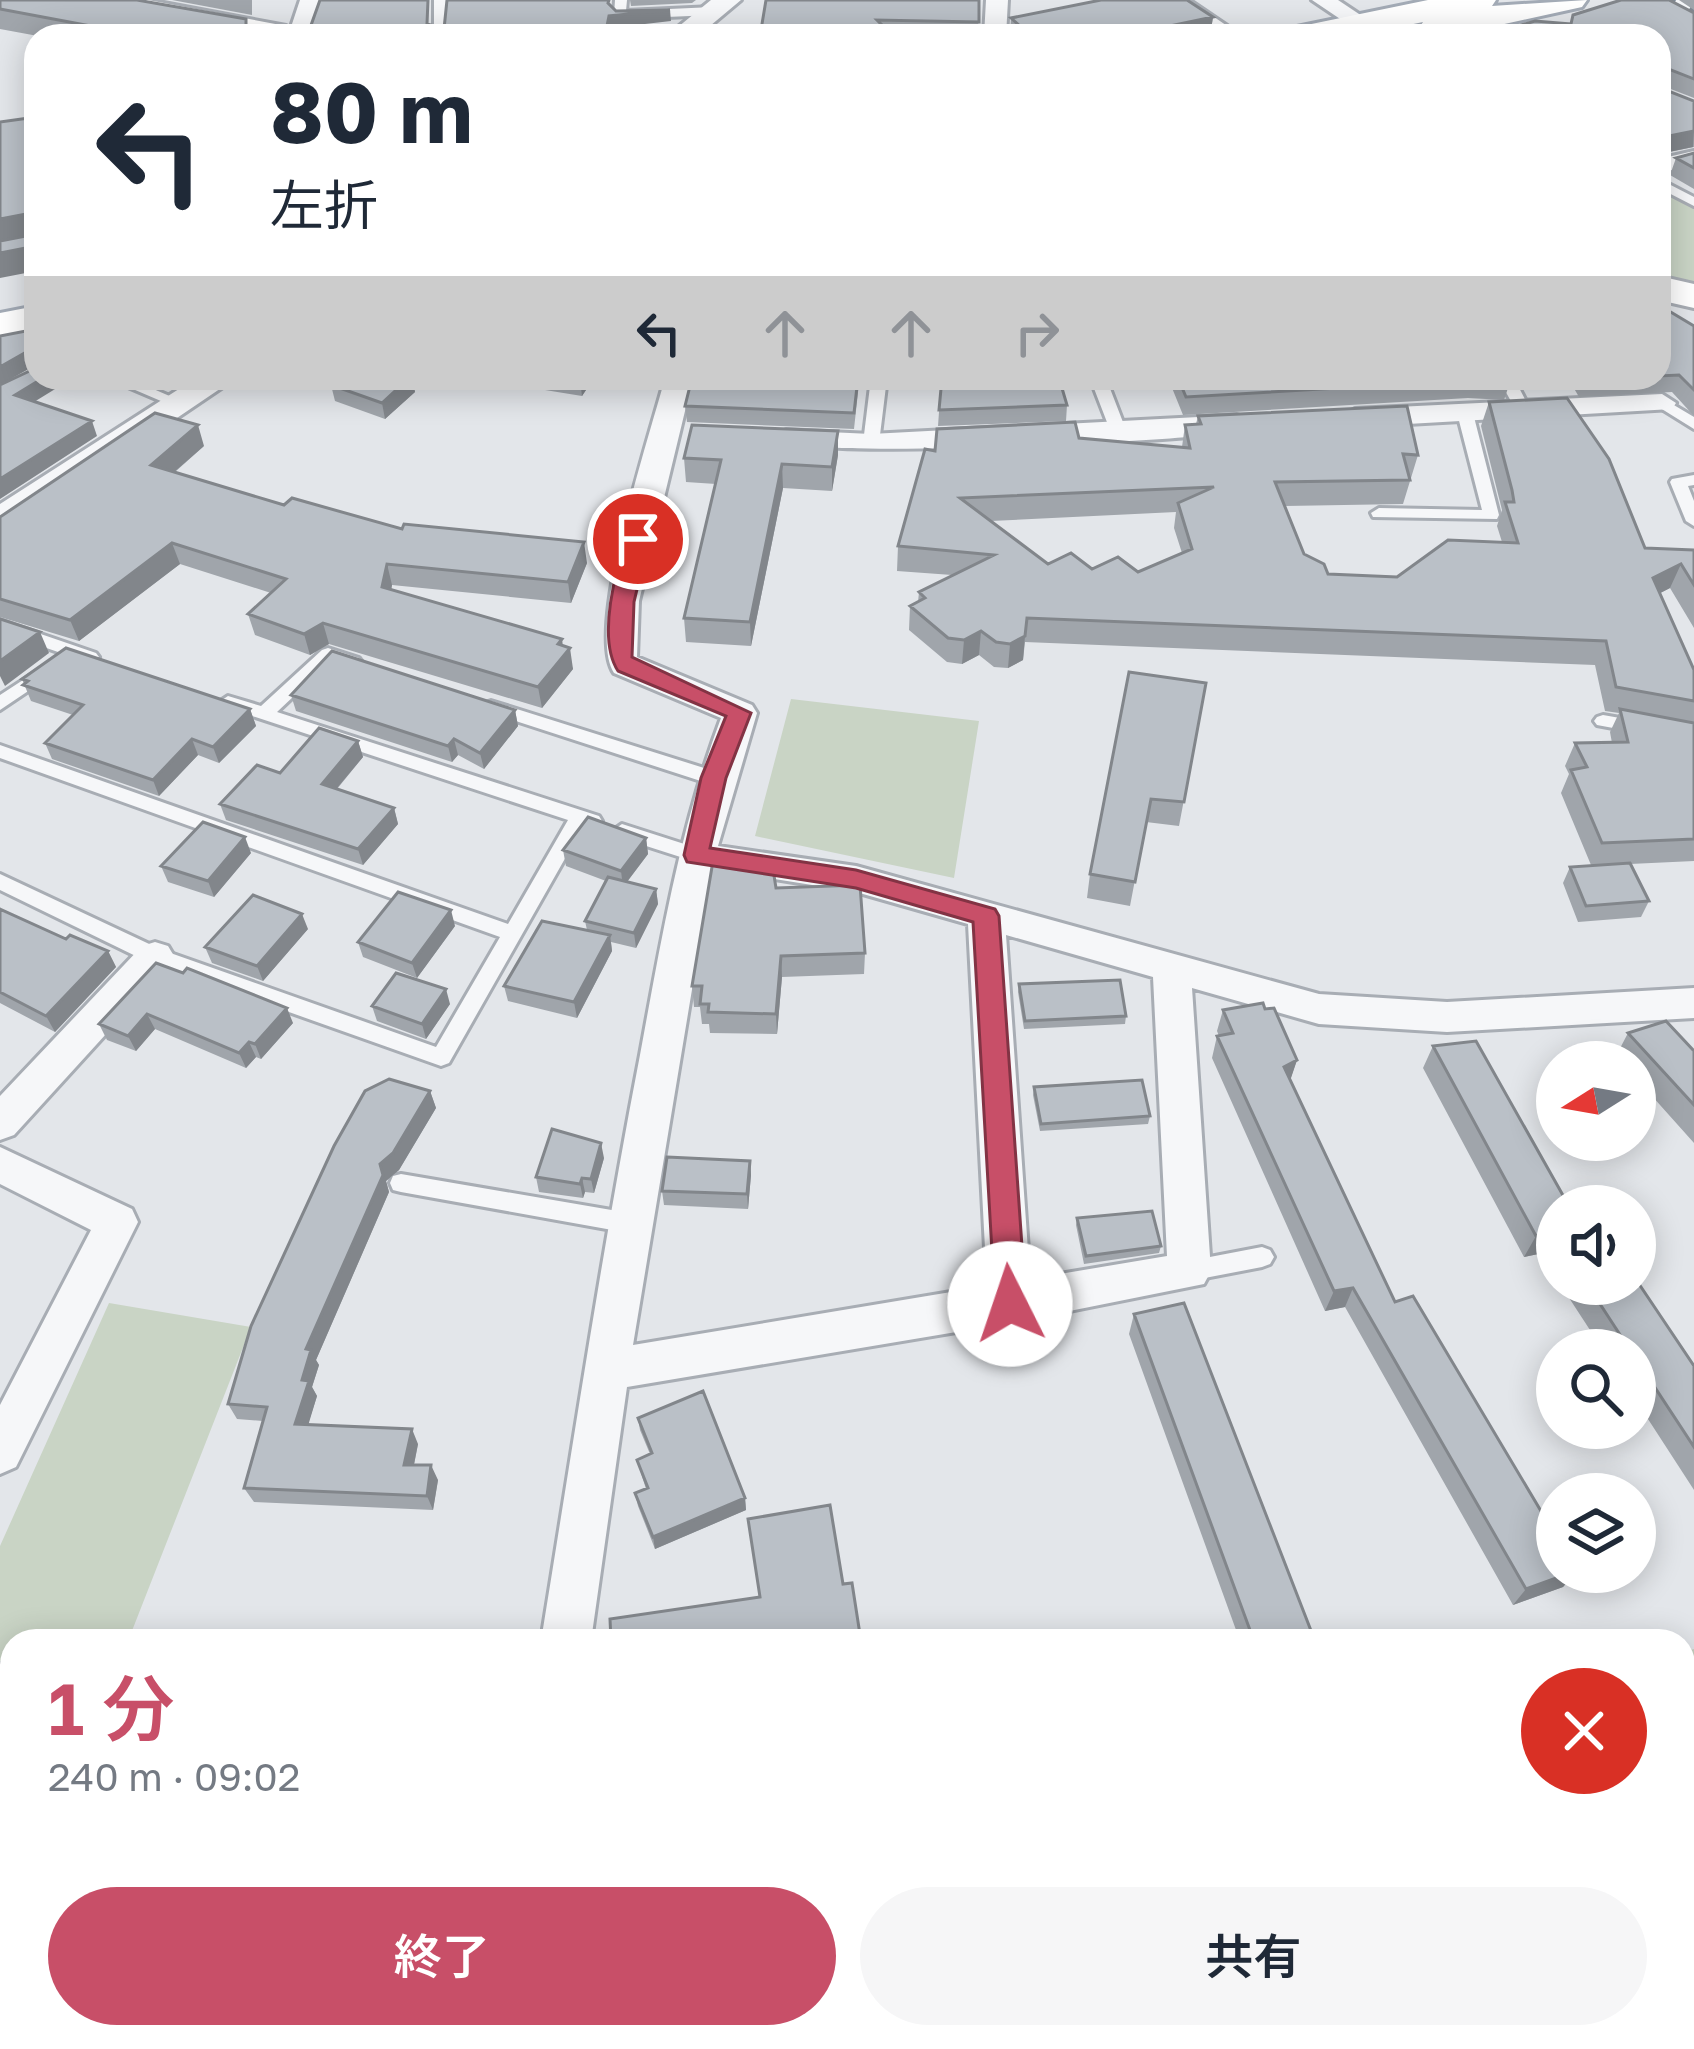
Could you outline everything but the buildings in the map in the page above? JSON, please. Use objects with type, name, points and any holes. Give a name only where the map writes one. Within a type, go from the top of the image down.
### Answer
[{"type":"main road","points":[[98,0],[223,24]]},
{"type":"main road","points":[[1364,24],[1570,0]]},
{"type":"main road","points":[[1437,24],[1495,6]]},
{"type":"street","points":[[717,16],[752,0]]},
{"type":"street","points":[[1174,0],[1213,24]]},
{"type":"street","points":[[1323,0],[1364,24]]},
{"type":"street","points":[[1495,6],[1532,24]]},
{"type":"street","points":[[0,520],[201,390]]},
{"type":"street","points":[[568,1629],[629,1222],[696,855],[713,778],[740,713],[626,665],[621,658],[623,602],[675,434],[678,390]]},
{"type":"street","points":[[1327,420],[1662,403]]},
{"type":"street","points":[[755,438],[871,443],[1257,423]]},
{"type":"street","points":[[696,855],[856,879],[1319,1009],[1425,1016],[1694,1003]]},
{"type":"street","points":[[986,916],[1010,1304]]},
{"type":"street","points":[[0,1123],[155,956]]},
{"type":"street","points":[[605,1370],[1189,1271],[1172,968]]},
{"type":"street","points":[[0,1164],[117,1222],[0,1452]]},
{"type":"lane","points":[[621,0],[620,15],[717,16]]},
{"type":"lane","points":[[145,390],[180,404]]},
{"type":"lane","points":[[871,443],[878,390]]},
{"type":"lane","points":[[1103,390],[1118,430]]},
{"type":"lane","points":[[1512,390],[1522,409]]},
{"type":"lane","points":[[1662,403],[1694,424]]},
{"type":"lane","points":[[1379,513],[1491,515],[1466,413]]},
{"type":"lane","points":[[1694,480],[1678,482],[1694,521]]},
{"type":"lane","points":[[0,626],[115,665]]},
{"type":"lane","points":[[0,704],[72,651]]},
{"type":"lane","points":[[264,714],[328,654],[373,669]]},
{"type":"lane","points":[[200,693],[696,855]]},
{"type":"lane","points":[[464,698],[713,778]]},
{"type":"lane","points":[[1603,721],[1694,737]]},
{"type":"lane","points":[[0,751],[512,933]]},
{"type":"lane","points":[[0,881],[155,956],[441,1057],[579,817]]},
{"type":"lane","points":[[401,1184],[629,1222]]},
{"type":"lane","points":[[1189,1271],[1262,1257]]},
{"type":"green space","points":[[1671,193],[1694,207],[1694,289],[1671,284]]},
{"type":"green space","points":[[791,699],[979,721],[954,878],[755,836]]},
{"type":"green space","points":[[109,1303],[251,1327],[133,1629],[0,1629],[0,1546]]},
{"type":"railway","points":[[1676,0],[1694,9]]},
{"type":"route","points":[[638,539],[623,602],[621,658],[626,665],[740,713],[713,778],[696,855],[856,879],[986,916],[1010,1304]]}]
